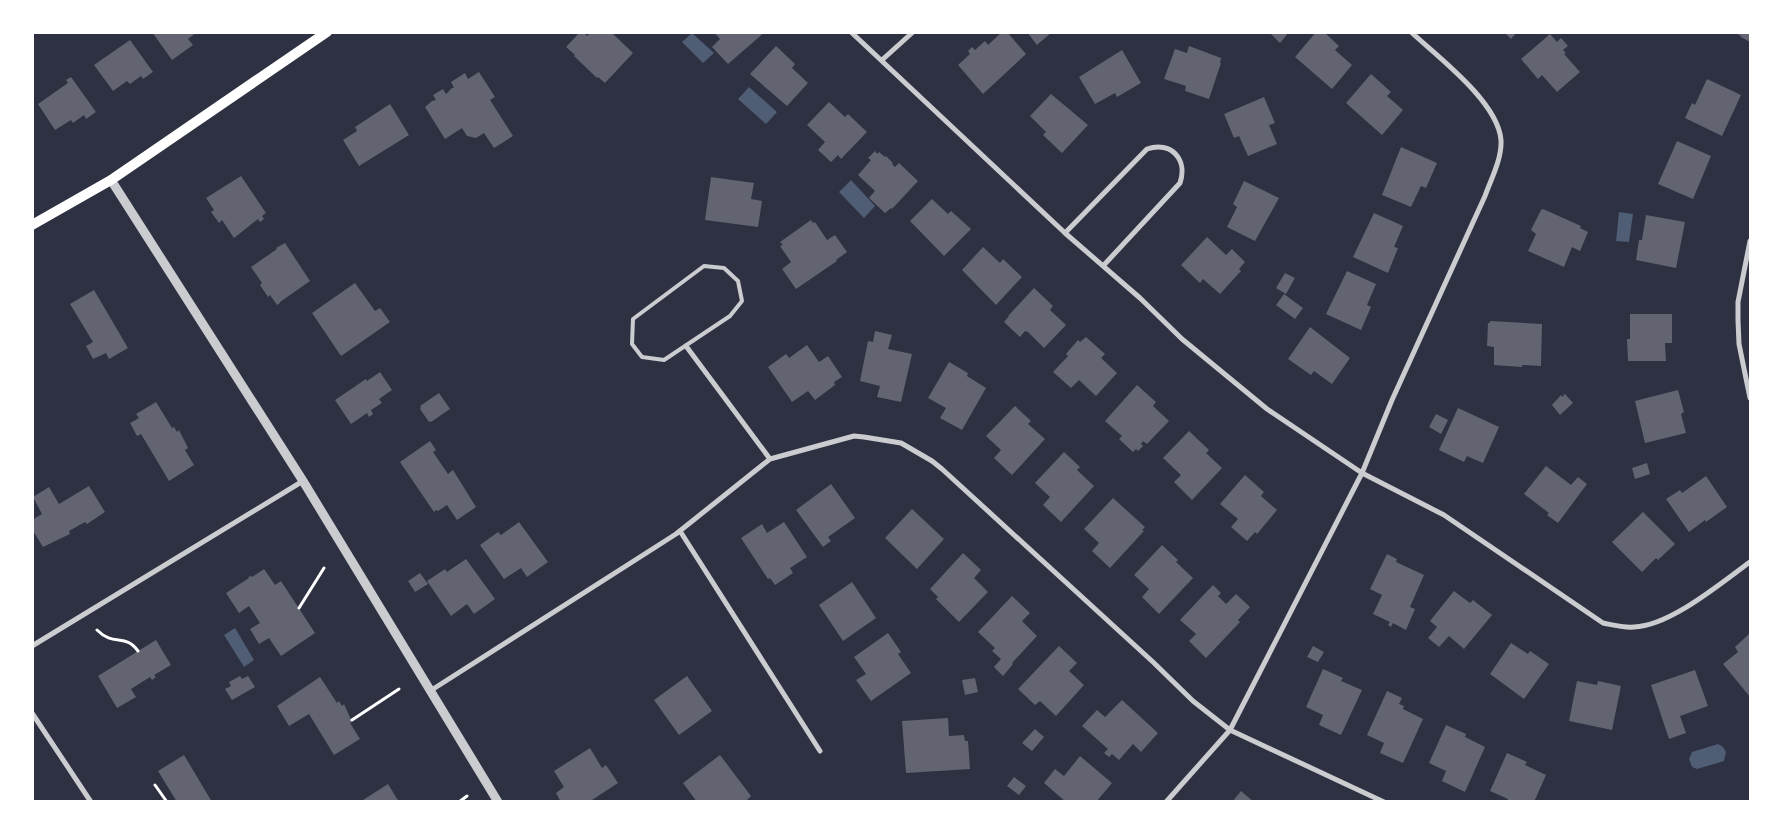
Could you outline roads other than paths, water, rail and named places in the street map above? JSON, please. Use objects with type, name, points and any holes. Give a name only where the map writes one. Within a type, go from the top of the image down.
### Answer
[{"type":"main road","points":[[32,225],[111,180],[327,32]]},
{"type":"street","points":[[851,32],[1065,233],[1140,298],[1182,339],[1267,409],[1362,473],[1444,515],[1603,623],[1633,628],[1670,618],[1750,562]]},
{"type":"street","points":[[882,60],[913,32]]},
{"type":"street","points":[[1166,802],[1230,730],[1362,473],[1392,400],[1485,196],[1497,164],[1501,142],[1499,128],[1489,108],[1411,32]]},
{"type":"street","points":[[1065,233],[1141,154],[1154,147],[1161,146],[1168,148],[1174,153],[1180,159],[1182,167],[1180,183],[1103,266]]},
{"type":"street","points":[[111,180],[303,481],[498,802]]},
{"type":"street","points":[[1750,241],[1738,302],[1738,320],[1740,344],[1750,398]]},
{"type":"street","points":[[686,346],[770,459]]},
{"type":"street","points":[[430,691],[680,531],[770,459],[854,436],[877,438],[901,443],[942,469],[1146,655],[1193,701],[1230,730],[1384,802]]},
{"type":"street","points":[[32,646],[303,481]]},
{"type":"street","points":[[680,531],[820,751]]},
{"type":"street","points":[[32,713],[91,802]]},
{"type":"lane","points":[[704,266],[724,268],[738,280],[742,302],[730,316],[686,346],[664,360],[642,357],[632,344],[633,319],[704,266]]},
{"type":"water","points":[[692,33],[714,53],[703,63],[682,42]]},
{"type":"water","points":[[749,87],[777,112],[766,124],[738,99]]},
{"type":"water","points":[[851,180],[875,206],[864,218],[839,192]]},
{"type":"water","points":[[1619,212],[1633,214],[1629,242],[1616,241]]},
{"type":"water","points":[[235,628],[254,660],[244,667],[224,635]]},
{"type":"water","points":[[1718,744],[1726,752],[1724,761],[1697,769],[1692,767],[1689,759],[1692,752]]}]
